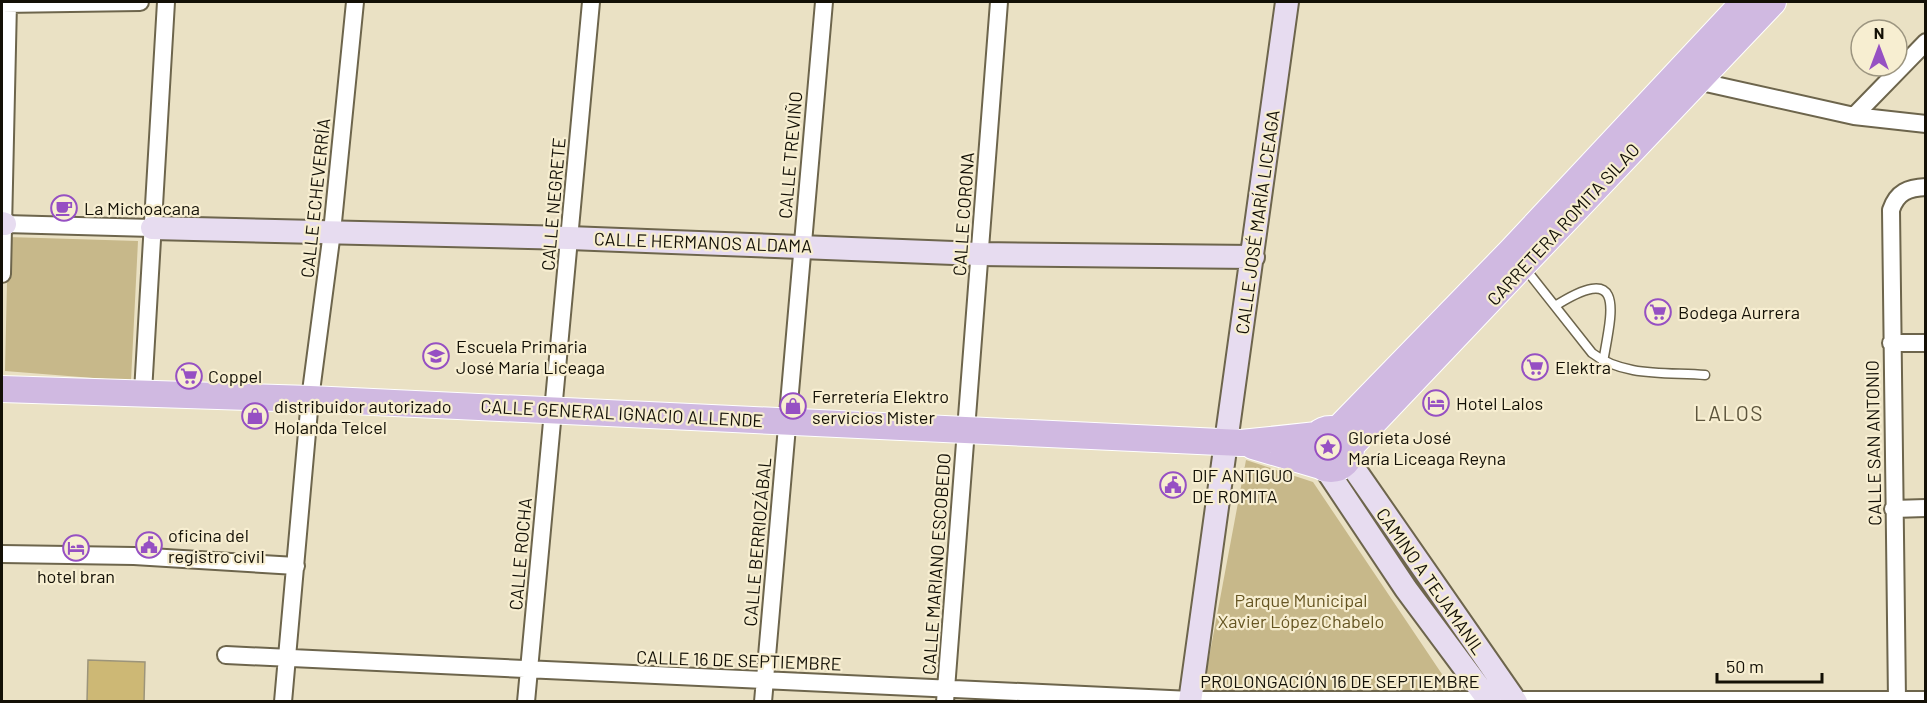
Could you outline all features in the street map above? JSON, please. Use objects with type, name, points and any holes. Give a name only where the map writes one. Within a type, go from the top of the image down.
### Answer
[{"type":"main road","name":"CARRETERA ROMITA SILAO","points":[[1333,451],[1517,259],[1689,74],[1744,2]]},
{"type":"main road","name":"CARRETERA ROMITA SILAO","points":[[1689,74],[1773,2]]},
{"type":"main road","name":"CALLE GENERAL IGNACIO ALLENDE","points":[[2,389],[143,392],[554,410],[1234,442],[1333,451]]},
{"type":"street","points":[[2,274],[6,3],[140,2]]},
{"type":"street","points":[[143,392],[166,2]]},
{"type":"street","name":"CALLE ECHEVERRÍA","points":[[283,702],[310,399],[332,232],[355,2]]},
{"type":"street","name":"CALLE NEGRETE","points":[[554,410],[591,2]]},
{"type":"street","name":"CALLE TREVIÑO","points":[[786,421],[824,2]]},
{"type":"street","name":"CALLE CORONA","points":[[966,430],[999,2]]},
{"type":"street","name":"CALLE JOSÉ MARÍA LICEAGA","points":[[1190,701],[1234,442],[1254,257],[1287,2]]},
{"type":"street","points":[[1854,116],[1926,42]]},
{"type":"street","points":[[1689,74],[1854,116],[1926,124]]},
{"type":"street","name":"CALLE SAN ANTONIO","points":[[1897,700],[1891,210],[1894,199],[1903,191],[1926,187]]},
{"type":"street","points":[[3,224],[152,228]]},
{"type":"street","name":"CALLE HERMANOS ALDAMA","points":[[152,228],[569,238],[979,254],[1254,257]]},
{"type":"street","points":[[1891,343],[1926,343]]},
{"type":"street","name":"CALLE ROCHA","points":[[526,702],[554,410]]},
{"type":"street","name":"CALLE BERRIOZÁBAL","points":[[763,702],[786,421]]},
{"type":"street","name":"CALLE MARIANO ESCOBEDO","points":[[945,695],[966,430]]},
{"type":"street","name":"CAMINO A TEJAMANIL","points":[[1333,451],[1406,589],[1489,701]]},
{"type":"street","name":"CAMINO A TEJAMANIL","points":[[1333,451],[1515,701]]},
{"type":"street","points":[[1893,509],[1926,508]]},
{"type":"street","points":[[2,554],[134,556],[296,566]]},
{"type":"street","name":"CALLE 16 DE SEPTIEMBRE","points":[[226,655],[529,671],[765,680],[945,695],[1190,701]]},
{"type":"street","name":"PROLONGACIÓN 16 DE SEPTIEMBRE","points":[[1190,701],[1926,700]]},
{"type":"lane","points":[[1517,259],[1592,353],[1603,362],[1634,370],[1705,375]]},
{"type":"lane","points":[[1555,306],[1587,289],[1598,288],[1607,293],[1612,302],[1612,312],[1603,362]]},
{"type":"green space","points":[[8,237],[138,241],[131,381],[5,371]]},
{"type":"green space","name":"Parque Municipal Xavier López Chabelo","points":[[1246,460],[1313,482],[1456,695],[1203,690]]},
{"type":"building","points":[[88,660],[145,662],[144,702],[87,702]]},
{"type":"place","name":"La Michoacana","points":[[64,208]]},
{"type":"place","name":"Bodega Aurrera","points":[[1658,312]]},
{"type":"place","name":"Escuela Primaria José María Liceaga","points":[[436,356]]},
{"type":"place","name":"Elektra","points":[[1535,367]]},
{"type":"place","name":"Coppel","points":[[189,376]]},
{"type":"place","name":"Hotel Lalos","points":[[1436,403]]},
{"type":"place","name":"Ferretería Elektro servicios Mister","points":[[793,406]]},
{"type":"place","name":"distribuidor autorizado Holanda Telcel","points":[[255,416]]},
{"type":"place","name":"Glorieta José María Liceaga Reyna","points":[[1328,447]]},
{"type":"place","name":"DIF ANTIGUO DE ROMITA","points":[[1173,485]]},
{"type":"place","name":"oficina del registro civil","points":[[149,545]]},
{"type":"place","name":"hotel bran","points":[[76,548]]},
{"type":"district","name":"LALOS","points":[[1729,412]]}]
